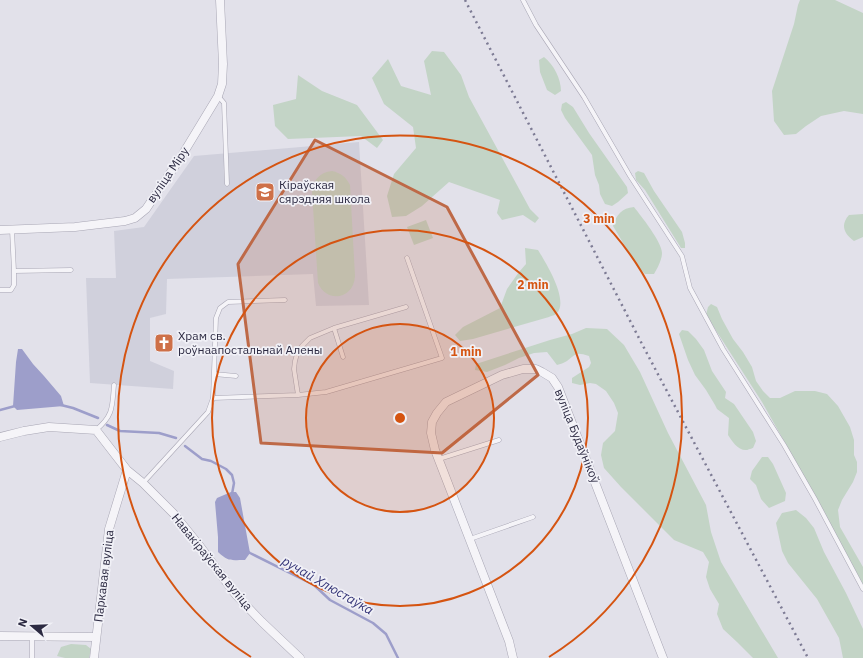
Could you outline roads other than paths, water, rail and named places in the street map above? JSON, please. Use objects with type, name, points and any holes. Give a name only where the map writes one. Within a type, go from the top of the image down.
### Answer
[{"type":"street","name":"вуліца Міру","points":[[0,230],[75,227],[125,220],[135,218],[146,209],[182,157],[218,96],[222,84],[223,64],[220,0]]},
{"type":"street","name":"вуліца Будаўнікоў","points":[[513,658],[509,641],[438,459],[431,433],[432,422],[446,402],[502,375],[523,369],[536,369],[552,378],[558,387],[663,658]]},
{"type":"street","points":[[0,437],[49,427],[96,430]]},
{"type":"street","name":"Навакіраўская вуліца","points":[[96,430],[127,470],[143,483],[174,514],[200,545],[236,595],[300,658]]},
{"type":"street","name":"Паркавая вуліца","points":[[94,658],[108,530],[127,470]]},
{"type":"street","name":"Паркавая вуліца","points":[[0,636],[96,637]]},
{"type":"lane","points":[[523,0],[536,25],[584,97],[630,176],[682,256],[690,288],[723,349],[784,445],[863,589]]},
{"type":"lane","points":[[218,96],[224,103],[227,184]]},
{"type":"lane","points":[[0,290],[11,290],[14,285],[12,230]]},
{"type":"lane","points":[[212,398],[298,396],[326,392],[442,358],[408,258]]},
{"type":"lane","points":[[14,271],[71,270]]},
{"type":"lane","points":[[143,483],[208,412],[212,398],[216,318],[220,308],[228,302],[285,300]]},
{"type":"lane","points":[[298,396],[294,369],[295,361],[302,346],[310,338],[334,328],[406,308]]},
{"type":"lane","points":[[334,328],[343,357]]},
{"type":"lane","points":[[214,374],[236,376]]},
{"type":"lane","points":[[96,430],[104,423],[111,411],[114,385]]},
{"type":"lane","points":[[438,459],[499,440]]},
{"type":"lane","points":[[470,539],[533,517]]},
{"type":"lane","points":[[32,636],[32,658]]},
{"type":"water","points":[[18,349],[22,349],[61,396],[64,406],[17,410],[13,406]]},
{"type":"water","points":[[231,492],[236,492],[240,498],[250,553],[245,560],[230,560],[218,552],[215,502],[217,498]]},
{"type":"waterway","name":"ручай Хлюстаўка","points":[[61,405],[98,418]]},
{"type":"waterway","name":"ручай Хлюстаўка","points":[[0,410],[15,406]]},
{"type":"waterway","name":"ручай Хлюстаўка","points":[[107,425],[120,431],[159,433],[176,438]]},
{"type":"waterway","name":"ручай Хлюстаўка","points":[[185,446],[202,459],[211,461],[226,469],[232,475],[234,483],[232,494]]},
{"type":"waterway","name":"ручай Хлюстаўка","points":[[247,551],[314,585],[330,600],[373,623],[386,634],[398,658]]},
{"type":"railway","points":[[465,0],[642,344],[808,658]]},
{"type":"place","name":"Кіраўская сярэдняя школа","points":[[265,192]]},
{"type":"place","name":"Храм св. роўнаапостальнай Алены","points":[[164,343]]}]
